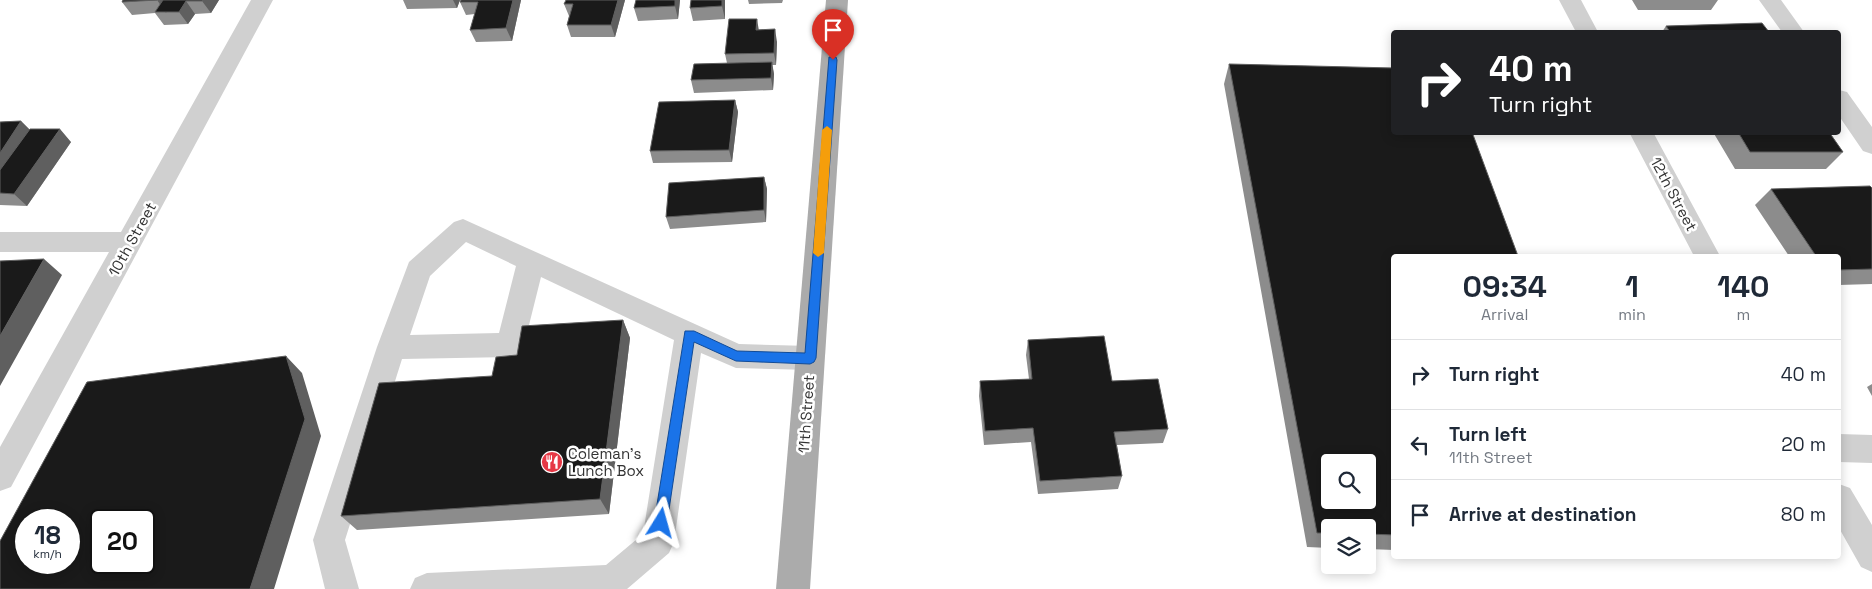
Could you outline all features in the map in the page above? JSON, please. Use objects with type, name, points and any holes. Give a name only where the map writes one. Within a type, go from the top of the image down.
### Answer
[{"type":"main road","name":"11th Street","points":[[793,589],[837,0]]},
{"type":"street","name":"10th Street","points":[[0,477],[131,242],[262,0]]},
{"type":"street","points":[[1570,0],[1586,30]]},
{"type":"street","points":[[1770,0],[1792,30]]},
{"type":"street","points":[[1841,101],[1872,145]]},
{"type":"street","name":"12th Street","points":[[1643,135],[1706,254]]},
{"type":"street","points":[[342,589],[329,540],[391,347],[419,270],[463,229],[736,356],[810,358]]},
{"type":"street","points":[[0,242],[131,242]]},
{"type":"street","points":[[391,347],[510,345],[531,261]]},
{"type":"street","points":[[446,589],[612,581],[658,542],[689,335]]},
{"type":"street","points":[[1841,448],[1872,449]]},
{"type":"street","points":[[1841,502],[1872,556]]},
{"type":"building","points":[[123,0],[157,0],[122,2]]},
{"type":"building","points":[[163,0],[203,0],[186,1],[179,12],[155,12]]},
{"type":"building","points":[[461,0],[513,0],[506,28],[470,30],[478,2],[460,2]]},
{"type":"building","points":[[566,0],[618,0],[611,25],[567,25],[573,4],[564,4]]},
{"type":"building","points":[[636,0],[675,0],[675,6],[634,8]]},
{"type":"building","points":[[691,0],[722,0],[722,6],[690,8]]},
{"type":"building","points":[[729,19],[757,19],[756,30],[775,29],[774,53],[725,54]]},
{"type":"building","points":[[1762,23],[1767,30],[1669,30],[1666,26]]},
{"type":"building","points":[[772,62],[771,78],[691,80],[694,64]]},
{"type":"building","points":[[1229,64],[1391,68],[1391,135],[1473,135],[1517,254],[1391,254],[1391,535],[1376,534],[1376,519],[1321,519],[1321,533],[1317,533]]},
{"type":"building","points":[[735,100],[729,150],[650,151],[659,102]]},
{"type":"building","points":[[21,121],[0,153],[0,122]]},
{"type":"building","points":[[30,129],[60,129],[14,194],[0,193],[0,170]]},
{"type":"building","points":[[1740,135],[1831,135],[1843,152],[1750,152]]},
{"type":"building","points":[[764,177],[764,210],[666,217],[669,183]]},
{"type":"building","points":[[1870,186],[1872,188],[1872,269],[1841,270],[1841,254],[1815,254],[1771,189]]},
{"type":"building","points":[[44,259],[0,336],[0,261]]},
{"type":"building","points":[[623,320],[600,499],[341,516],[379,383],[492,376],[496,357],[517,355],[522,326]]},
{"type":"building","points":[[1104,336],[1112,381],[1158,379],[1168,429],[1114,432],[1122,476],[1040,481],[1033,428],[985,431],[980,381],[1032,379],[1028,340]]},
{"type":"building","points":[[286,356],[305,419],[250,589],[0,589],[0,541],[15,514],[15,574],[80,574],[80,509],[18,509],[87,382]]},
{"type":"slow traffic","points":[[818,253],[827,130]]},
{"type":"place","name":"Coleman's Lunch Box","points":[[552,462]]},
{"type":"route","points":[[661,523],[689,335],[736,356],[810,358],[833,60]]}]
